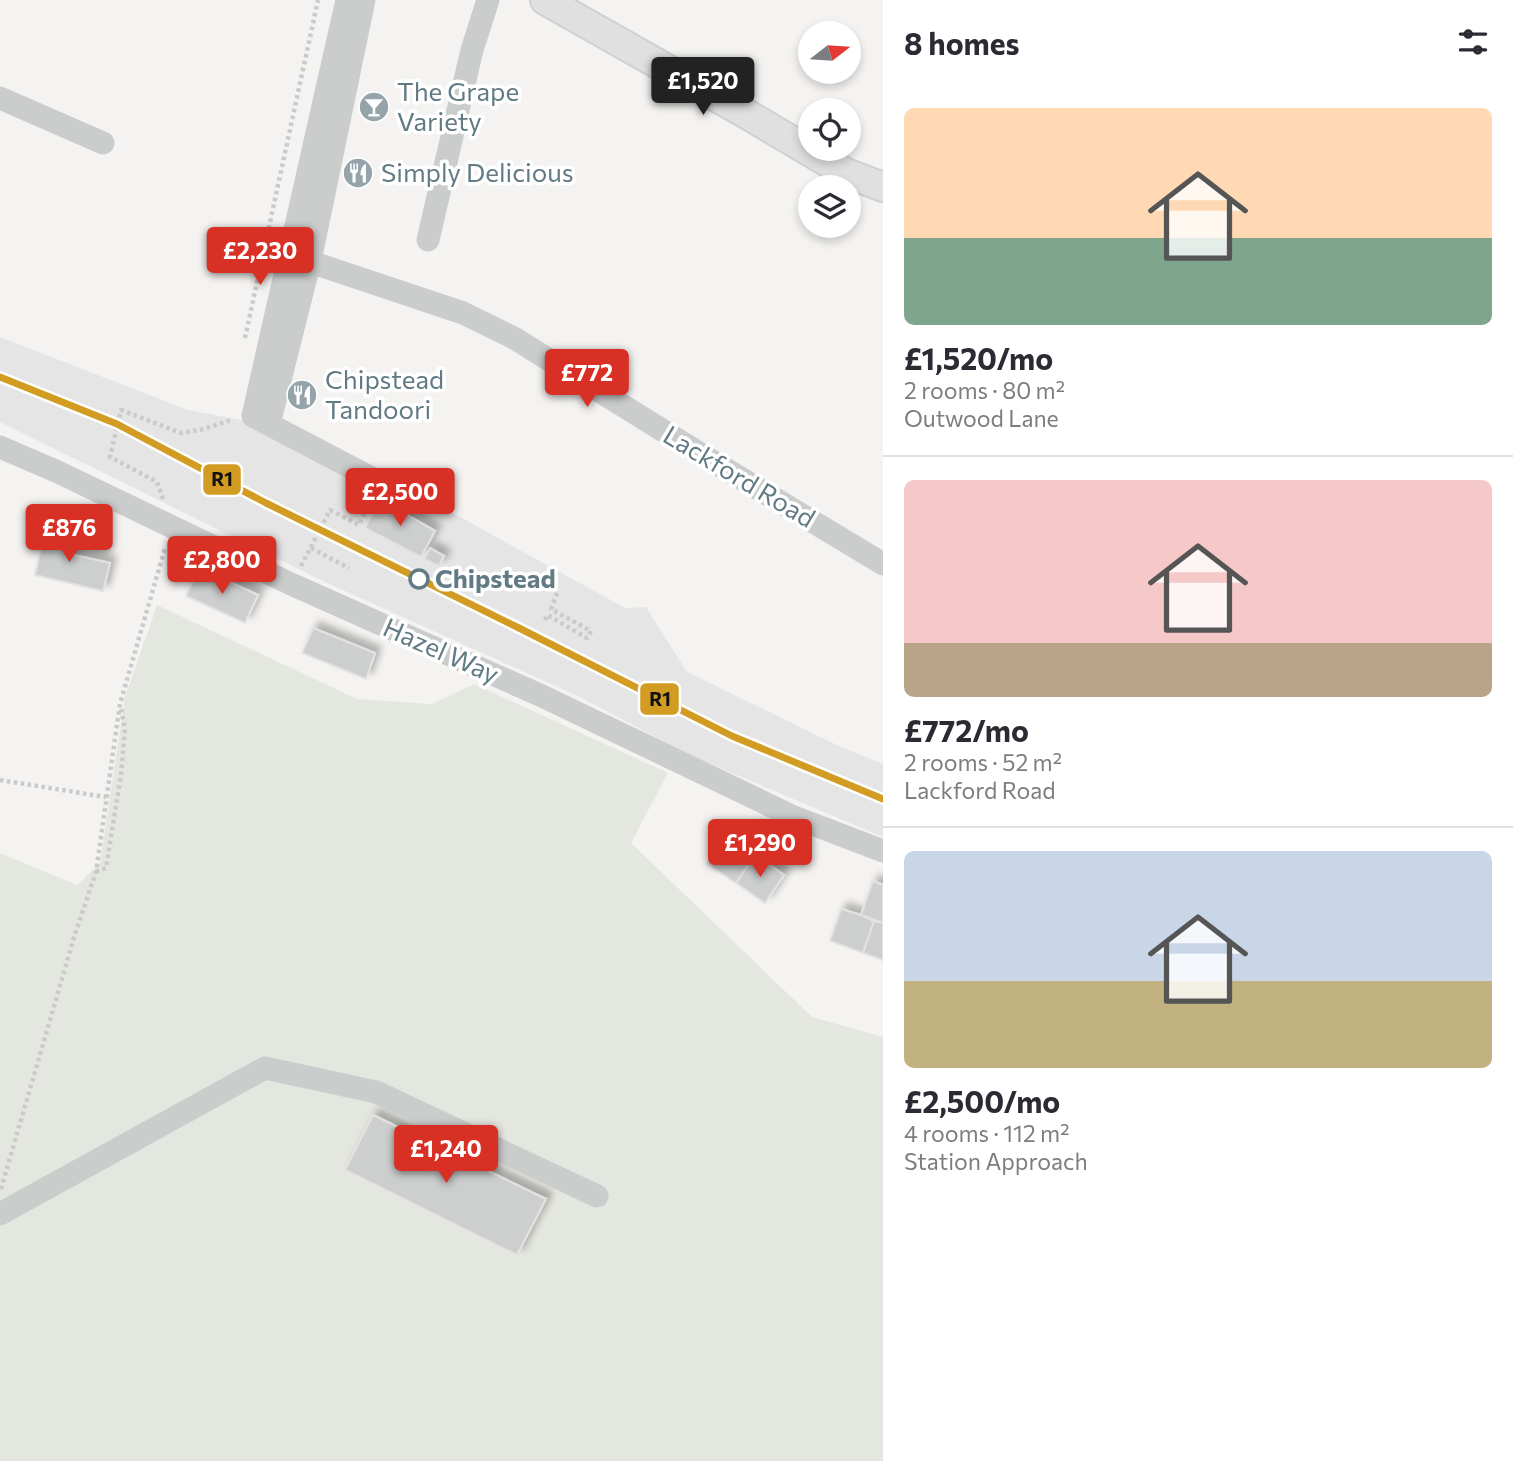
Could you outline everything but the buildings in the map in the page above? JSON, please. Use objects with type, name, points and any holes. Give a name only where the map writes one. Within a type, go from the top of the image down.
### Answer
[{"type":"main road","points":[[545,0],[846,173],[883,187]]},
{"type":"street","points":[[300,258],[347,0]]},
{"type":"street","points":[[364,0],[261,420],[379,482]]},
{"type":"street","points":[[428,240],[472,50],[488,0]]},
{"type":"street","points":[[0,98],[103,143]]},
{"type":"street","name":"Lackford Road","points":[[300,258],[463,313],[514,338],[883,564]]},
{"type":"street","name":"Hazel Way","points":[[0,447],[291,584],[542,696],[794,817],[883,851]]},
{"type":"street","points":[[0,1214],[265,1068],[376,1092],[597,1196]]},
{"type":"path","points":[[244,339],[318,0]]},
{"type":"path","points":[[0,1192],[75,934],[96,872],[120,704],[171,527],[157,482],[110,457],[121,410],[181,433],[227,421],[261,420]]},
{"type":"path","points":[[308,554],[330,510],[359,525]]},
{"type":"path","points":[[311,548],[349,568]]},
{"type":"path","points":[[545,620],[547,615],[587,638],[591,631],[551,609],[558,592]]},
{"type":"path","points":[[96,872],[106,868],[121,775],[125,729],[120,704]]},
{"type":"path","points":[[0,780],[107,797]]},
{"type":"shaded area","points":[[0,337],[188,410],[311,433],[625,608],[646,607],[687,672],[841,747],[883,764],[883,837],[687,754],[582,698],[325,582],[0,422]]},
{"type":"shaded area","points":[[157,605],[357,699],[432,704],[474,684],[668,773],[631,843],[812,1017],[883,1037],[883,1461],[0,1461],[0,853],[77,885],[100,863],[125,697]]},
{"type":"transit line","name":"R1","points":[[0,377],[117,424],[266,503],[732,736],[883,799]]},
{"type":"place","name":"The Grape Variety","points":[[374,107]]},
{"type":"place","name":"Simply Delicious","points":[[358,173]]},
{"type":"place","name":"Chipstead Tandoori","points":[[302,395]]},
{"type":"place","name":"Chipstead","points":[[419,579]]}]
